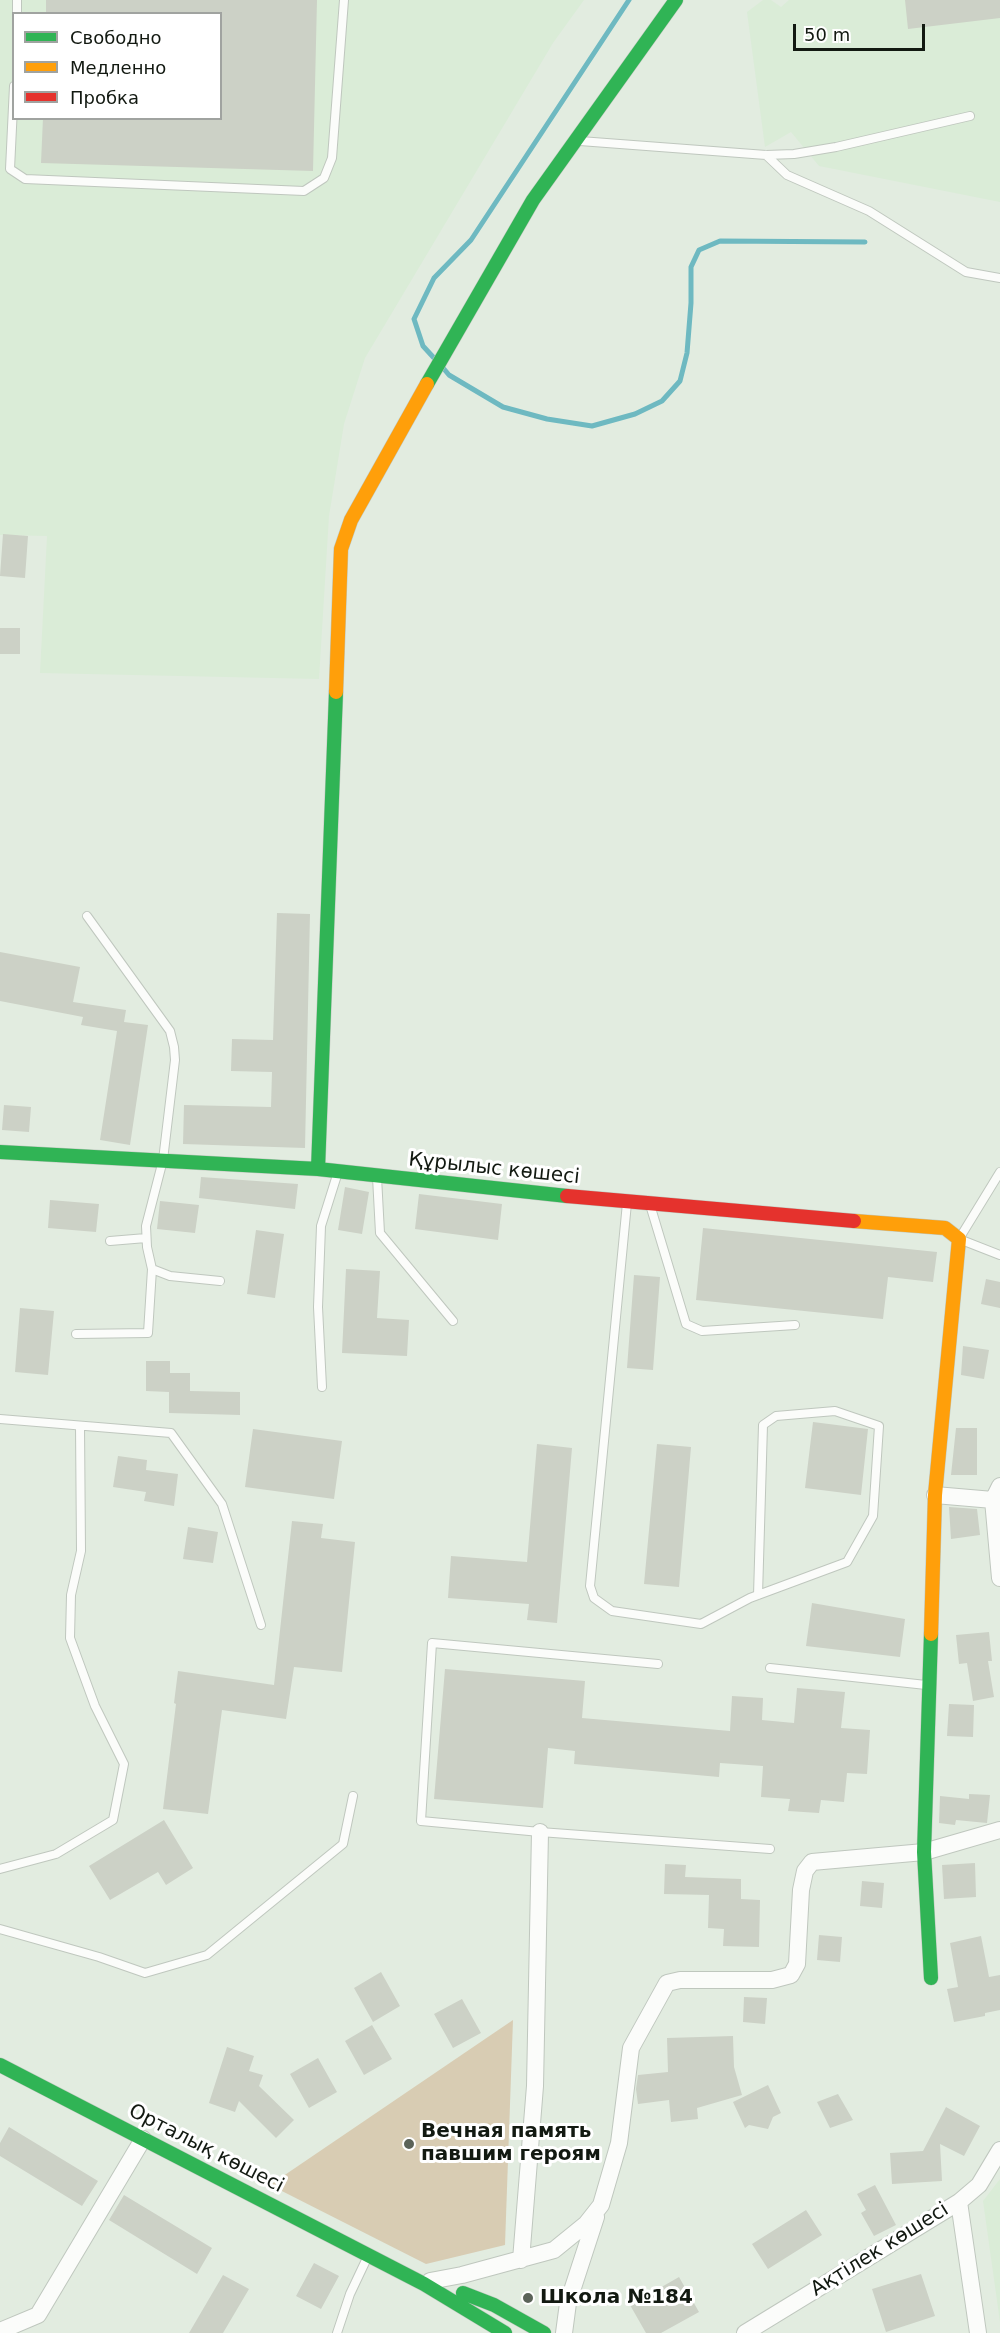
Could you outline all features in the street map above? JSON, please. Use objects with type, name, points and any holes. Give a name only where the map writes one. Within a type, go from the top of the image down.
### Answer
[{"type":"street","points":[[318,1169],[341,549],[351,520],[370,484],[507,242],[676,0]]},
{"type":"street","name":"Құрылыс көшесі","points":[[0,1152],[318,1169],[627,1203],[945,1228],[959,1239]]},
{"type":"street","points":[[931,1978],[924,1852],[935,1495],[959,1239]]},
{"type":"street","points":[[935,1495],[997,1493],[1000,1578]]},
{"type":"street","points":[[564,2333],[568,2303],[619,2143],[631,2048],[667,1983],[680,1980],[772,1980],[791,1975],[797,1964],[801,1890],[805,1871],[812,1862],[924,1852],[1000,1830]]},
{"type":"street","points":[[521,2260],[535,2086],[540,1832]]},
{"type":"street","name":"Орталық көшесі","points":[[0,2065],[369,2255],[505,2333]]},
{"type":"street","points":[[0,2331],[38,2315],[143,2139]]},
{"type":"street","name":"Ақтілек көшесі","points":[[745,2333],[959,2202],[979,2185],[1000,2150]]},
{"type":"street","points":[[959,2202],[978,2333]]},
{"type":"street","points":[[430,2281],[554,2250],[586,2224],[601,2205]]},
{"type":"street","name":"Орталық көшесі","points":[[393,2269],[494,2306],[544,2333]]},
{"type":"lane","points":[[12,120],[10,169],[25,179],[304,191],[324,178],[332,158],[344,0]]},
{"type":"lane","points":[[576,141],[765,155],[794,154],[836,147],[970,116]]},
{"type":"lane","points":[[765,155],[787,175],[869,211],[966,272],[1000,278]]},
{"type":"lane","points":[[76,1334],[148,1333],[152,1269],[146,1226],[163,1160],[175,1060],[170,1031],[87,916]]},
{"type":"lane","points":[[322,1387],[318,1307],[321,1226],[338,1171]]},
{"type":"lane","points":[[1000,1172],[959,1239],[1000,1256]]},
{"type":"lane","points":[[377,1176],[380,1233],[453,1321]]},
{"type":"lane","points":[[627,1203],[590,1586],[594,1598],[612,1611],[701,1624],[758,1595],[847,1562],[873,1516],[879,1426],[835,1411],[776,1416],[763,1425],[758,1595]]},
{"type":"lane","points":[[650,1205],[686,1324],[702,1331],[795,1325]]},
{"type":"lane","points":[[110,1241],[146,1238]]},
{"type":"lane","points":[[152,1269],[170,1276],[219,1281]]},
{"type":"lane","points":[[0,1419],[171,1433],[222,1504],[261,1625]]},
{"type":"lane","points":[[0,1869],[56,1854],[113,1820],[124,1764],[96,1706],[70,1638],[71,1595],[81,1551],[80,1426]]},
{"type":"lane","points":[[658,1664],[432,1643],[421,1821],[770,1849]]},
{"type":"lane","points":[[770,1668],[930,1685]]},
{"type":"lane","points":[[0,1929],[99,1956],[144,1973],[207,1955],[344,1844],[353,1796]]},
{"type":"lane","points":[[337,2333],[350,2294],[369,2255]]},
{"type":"shaded area","points":[[0,0],[584,0],[553,43],[365,358],[344,424],[329,516],[319,679],[40,673],[47,536],[0,535]]},
{"type":"shaded area","points":[[763,0],[771,0],[781,7],[789,0],[1000,0],[1000,202],[819,166],[791,132],[765,147],[747,12]]},
{"type":"shaded area","points":[[513,2020],[505,2245],[426,2264],[270,2185]]},
{"type":"shaded area","points":[[1000,2179],[1000,2322],[983,2201]]},
{"type":"building","points":[[46,0],[317,0],[313,171],[41,163],[43,120],[222,120],[222,12],[46,12]]},
{"type":"building","points":[[905,0],[1000,0],[1000,18],[908,29]]},
{"type":"building","points":[[3,534],[28,536],[25,578],[0,576]]},
{"type":"building","points":[[0,628],[20,628],[20,654],[0,654]]},
{"type":"building","points":[[277,913],[310,914],[305,1148],[183,1144],[184,1105],[271,1107],[272,1072],[231,1071],[232,1039],[273,1040]]},
{"type":"building","points":[[0,952],[80,967],[73,1002],[126,1010],[124,1022],[148,1025],[130,1145],[100,1140],[117,1031],[81,1025],[83,1017],[0,1001]]},
{"type":"building","points":[[4,1105],[31,1107],[29,1132],[2,1130]]},
{"type":"building","points":[[201,1177],[298,1184],[295,1209],[199,1198]]},
{"type":"building","points":[[345,1187],[369,1192],[362,1234],[338,1230]]},
{"type":"building","points":[[419,1194],[502,1204],[498,1240],[415,1229]]},
{"type":"building","points":[[50,1200],[99,1204],[96,1232],[48,1228]]},
{"type":"building","points":[[160,1201],[199,1205],[195,1233],[157,1229]]},
{"type":"building","points":[[703,1228],[937,1252],[933,1282],[888,1277],[883,1319],[696,1300]]},
{"type":"building","points":[[256,1230],[284,1234],[275,1298],[247,1294]]},
{"type":"building","points":[[346,1269],[380,1271],[377,1318],[409,1320],[407,1356],[342,1353]]},
{"type":"building","points":[[634,1275],[660,1277],[653,1370],[627,1368]]},
{"type":"building","points":[[986,1279],[1000,1282],[1000,1308],[981,1304]]},
{"type":"building","points":[[20,1308],[54,1311],[48,1375],[15,1372]]},
{"type":"building","points":[[963,1346],[989,1350],[984,1379],[961,1375]]},
{"type":"building","points":[[146,1361],[170,1361],[170,1373],[190,1373],[190,1391],[240,1392],[240,1415],[169,1413],[169,1392],[146,1391]]},
{"type":"building","points":[[813,1422],[868,1429],[861,1495],[805,1488]]},
{"type":"building","points":[[956,1428],[977,1428],[977,1475],[951,1475]]},
{"type":"building","points":[[253,1429],[342,1441],[334,1499],[245,1487]]},
{"type":"building","points":[[537,1444],[572,1448],[557,1623],[527,1620],[529,1604],[448,1598],[451,1556],[527,1562]]},
{"type":"building","points":[[657,1444],[691,1447],[679,1587],[644,1584]]},
{"type":"building","points":[[118,1456],[147,1460],[146,1470],[178,1474],[174,1506],[144,1501],[146,1492],[113,1487]]},
{"type":"building","points":[[949,1507],[977,1509],[980,1535],[951,1539]]},
{"type":"building","points":[[292,1521],[323,1524],[321,1538],[355,1542],[342,1672],[294,1667],[286,1719],[222,1710],[208,1814],[163,1809],[178,1671],[274,1685]]},
{"type":"building","points":[[188,1527],[218,1532],[213,1563],[183,1559]]},
{"type":"building","points":[[812,1603],[905,1619],[900,1657],[806,1646]]},
{"type":"building","points":[[989,1632],[992,1661],[988,1661],[994,1697],[973,1701],[967,1663],[959,1664],[956,1635]]},
{"type":"building","points":[[445,1669],[585,1681],[582,1718],[730,1731],[732,1696],[763,1698],[762,1720],[794,1723],[797,1688],[845,1692],[841,1728],[870,1730],[867,1774],[847,1773],[844,1802],[821,1800],[819,1813],[788,1811],[790,1799],[761,1797],[763,1766],[720,1763],[719,1777],[574,1764],[575,1751],[548,1748],[543,1808],[434,1799]]},
{"type":"building","points":[[949,1704],[974,1705],[973,1737],[947,1736]]},
{"type":"building","points":[[969,1794],[990,1795],[987,1823],[956,1820],[955,1825],[939,1823],[940,1796],[969,1799]]},
{"type":"building","points":[[164,1820],[193,1868],[166,1885],[158,1872],[110,1900],[89,1866]]},
{"type":"building","points":[[975,1863],[976,1897],[944,1899],[942,1865]]},
{"type":"building","points":[[665,1864],[686,1865],[685,1877],[741,1879],[741,1899],[760,1900],[759,1947],[723,1946],[724,1929],[708,1928],[709,1895],[664,1894]]},
{"type":"building","points":[[862,1881],[884,1883],[882,1908],[860,1906]]},
{"type":"building","points":[[819,1935],[842,1937],[840,1962],[817,1960]]},
{"type":"building","points":[[981,1936],[989,1977],[1000,1975],[1000,2010],[985,2013],[985,2016],[954,2022],[947,1989],[958,1987],[950,1943]]},
{"type":"building","points":[[381,1972],[400,2006],[373,2022],[354,1988]]},
{"type":"building","points":[[744,1997],[767,1998],[765,2024],[743,2022]]},
{"type":"building","points":[[462,1999],[481,2033],[453,2048],[434,2014]]},
{"type":"building","points":[[372,2025],[392,2059],[364,2075],[345,2041]]},
{"type":"building","points":[[733,2036],[734,2067],[742,2095],[697,2108],[698,2119],[671,2122],[669,2100],[638,2104],[636,2089],[638,2075],[668,2072],[667,2038]]},
{"type":"building","points":[[227,2047],[254,2056],[249,2071],[263,2075],[259,2086],[294,2120],[276,2138],[239,2101],[235,2112],[209,2103]]},
{"type":"building","points":[[318,2058],[337,2092],[309,2108],[290,2074]]},
{"type":"building","points":[[768,2085],[781,2113],[773,2117],[768,2129],[749,2125],[745,2128],[733,2102]]},
{"type":"building","points":[[838,2094],[853,2120],[830,2128],[817,2102]]},
{"type":"building","points":[[946,2107],[980,2126],[964,2156],[940,2144],[942,2181],[892,2184],[890,2153],[923,2151]]},
{"type":"building","points":[[9,2127],[98,2181],[82,2206],[0,2156],[0,2143]]},
{"type":"building","points":[[875,2185],[896,2225],[874,2236],[861,2213],[866,2210],[857,2194]]},
{"type":"building","points":[[124,2195],[212,2248],[197,2274],[109,2220]]},
{"type":"building","points":[[806,2210],[822,2235],[768,2269],[752,2244]]},
{"type":"building","points":[[314,2263],[339,2276],[321,2309],[296,2296]]},
{"type":"building","points":[[921,2274],[935,2316],[886,2332],[872,2289]]},
{"type":"building","points":[[223,2275],[249,2289],[223,2333],[189,2333]]},
{"type":"building","points":[[679,2277],[699,2312],[661,2333],[646,2333],[630,2305]]},
{"type":"waterway","points":[[434,358],[423,346],[414,319],[434,278],[471,240],[629,0]]},
{"type":"waterway","points":[[444,369],[449,375],[503,407],[547,419],[592,426],[635,414],[662,401],[680,381],[687,353],[691,267],[699,250],[720,241],[865,242]]},
{"type":"traffic: fast","points":[[427,384],[533,200],[676,0]]},
{"type":"traffic: fast","points":[[318,1169],[336,692]]},
{"type":"traffic: fast","points":[[0,1152],[318,1169],[567,1196]]},
{"type":"traffic: fast","points":[[931,1634],[924,1852],[931,1978]]},
{"type":"traffic: fast","points":[[0,2065],[424,2284],[505,2333]]},
{"type":"traffic: fast","points":[[463,2293],[494,2305],[544,2333]]},
{"type":"traffic: slow","points":[[336,692],[341,549],[351,520],[427,384]]},
{"type":"traffic: slow","points":[[854,1221],[945,1228],[959,1239],[935,1495],[931,1634]]},
{"type":"traffic: jam","points":[[567,1196],[854,1221]]},
{"type":"place","name":"Вечная память павшим героям","points":[[409,2144]]},
{"type":"place","name":"Школа №184","points":[[528,2298]]}]
